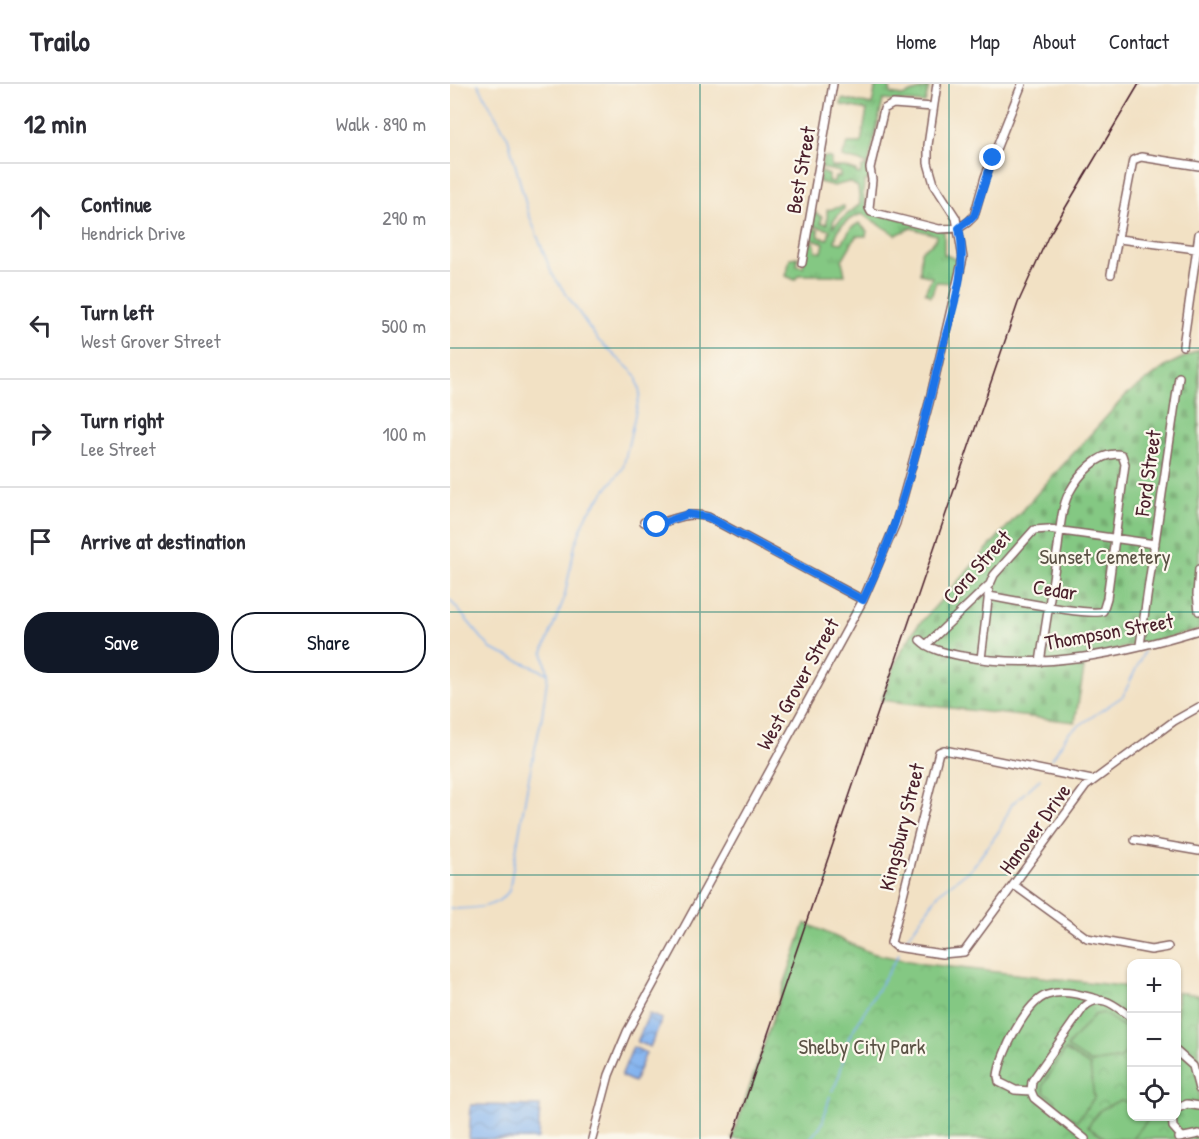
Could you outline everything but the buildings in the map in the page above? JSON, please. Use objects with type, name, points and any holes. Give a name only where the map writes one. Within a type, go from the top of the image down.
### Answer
[{"type":"street","name":"Best Street","points":[[801,263],[833,84]]},
{"type":"street","name":"West Grover Street","points":[[592,1139],[602,1096],[627,1032],[863,600],[896,523],[929,403],[963,258],[959,228],[953,213],[934,184],[928,162],[937,84]]},
{"type":"street","points":[[933,107],[893,104],[884,109],[870,168],[871,212],[939,229],[959,228],[974,216],[985,177],[1022,84]]},
{"type":"street","points":[[1111,274],[1131,168],[1137,157],[1199,166]]},
{"type":"street","points":[[1183,346],[1199,234]]},
{"type":"street","points":[[1119,239],[1196,249]]},
{"type":"street","name":"Ford Street","points":[[1140,645],[1179,377]]},
{"type":"street","points":[[1040,662],[1060,531],[1068,494],[1099,459],[1116,454],[1124,458],[1115,539]]},
{"type":"street","points":[[644,522],[650,526],[657,525],[688,514],[708,517],[863,600]]},
{"type":"street","name":"Cora Street","points":[[923,642],[990,584],[994,575],[1031,532],[1043,528],[1155,544]]},
{"type":"street","name":"Cedar","points":[[988,596],[1098,613],[1103,610],[1107,598],[1115,539]]},
{"type":"street","name":"Thompson Street","points":[[1199,569],[1197,594],[1199,611]]},
{"type":"street","points":[[981,659],[990,584]]},
{"type":"street","name":"Thompson Street","points":[[923,642],[981,659],[1040,662],[1078,659],[1199,630]]},
{"type":"street","name":"Hanover Drive","points":[[904,948],[942,954],[964,952],[1092,780],[1174,721],[1199,707]]},
{"type":"street","name":"Kingsbury Street","points":[[904,948],[896,947],[891,939],[939,752],[944,750],[1092,780]]},
{"type":"street","points":[[1136,840],[1199,851]]},
{"type":"street","points":[[1014,885],[1087,938],[1152,950],[1168,947]]},
{"type":"street","points":[[1031,1090],[1008,1088],[999,1082],[998,1076],[1011,1037],[1041,997],[1064,992],[1108,1002],[1127,1015]]},
{"type":"street","points":[[1085,1139],[1037,1101],[1031,1090],[1032,1081],[1084,1007],[1097,999]]},
{"type":"street","points":[[1181,1055],[1193,1066],[1199,1089]]},
{"type":"street","points":[[1181,1107],[1187,1104],[1199,1106]]},
{"type":"street","points":[[1172,1121],[1179,1138],[1199,1134]]},
{"type":"green space","points":[[876,84],[889,84],[891,94],[902,96],[929,87],[925,103],[883,100],[867,170],[869,179],[864,182],[863,194],[867,209],[944,231],[944,254],[957,260],[953,283],[936,282],[931,296],[925,292],[932,277],[920,274],[921,251],[935,241],[936,235],[911,228],[896,235],[862,214],[844,224],[836,236],[835,242],[842,243],[851,228],[859,223],[867,231],[866,236],[856,236],[842,260],[845,275],[799,275],[795,280],[786,276],[790,258],[798,257],[797,265],[803,267],[807,241],[814,242],[816,251],[822,252],[824,243],[808,237],[810,227],[818,230],[819,237],[828,239],[830,230],[810,225],[814,212],[822,217],[821,223],[827,224],[827,210],[844,206],[833,221],[833,226],[860,204],[858,187],[849,182],[834,186],[819,182],[820,171],[829,175],[828,181],[834,182],[835,177],[840,177],[840,172],[821,168],[823,157],[831,158],[831,167],[844,167],[860,174],[862,167],[866,166],[865,163],[842,157],[848,143],[861,143],[867,110],[841,105],[842,99],[872,105]]},
{"type":"green space","name":"Sunset Cemetery","points":[[1199,350],[1199,630],[1086,657],[1075,722],[881,700],[899,655],[915,629],[1126,395],[1168,365]]},
{"type":"green space","name":"Shelby City Park","points":[[805,923],[871,953],[924,964],[1127,987],[1127,1121],[1181,1121],[1181,993],[1199,995],[1199,1139],[732,1139]]},
{"type":"green space","points":[[1103,1013],[1127,1029],[1127,1051],[1121,1058],[1091,1063],[1067,1047],[1094,1015]]},
{"type":"green space","points":[[1065,1050],[1090,1066],[1094,1098],[1077,1121],[1056,1106],[1055,1100],[1044,1092],[1043,1085]]},
{"type":"green space","points":[[1120,1100],[1127,1102],[1127,1121],[1147,1121],[1132,1139],[1107,1139],[1088,1126],[1100,1110]]},
{"type":"water","points":[[649,1014],[662,1019],[650,1047],[637,1042]]},
{"type":"water","points":[[633,1047],[646,1053],[634,1082],[621,1076]]},
{"type":"water","points":[[471,1105],[540,1106],[538,1139],[469,1139]]},
{"type":"waterway","points":[[450,909],[490,905],[509,891],[542,716],[548,673],[543,652],[564,599],[575,545],[581,529],[588,513],[623,468],[640,393],[636,375],[598,340],[552,274],[528,212],[508,138],[478,84]]},
{"type":"waterway","points":[[450,600],[491,649],[547,673]]},
{"type":"waterway","points":[[1052,759],[1068,733],[1123,696],[1144,652]]},
{"type":"waterway","points":[[905,941],[940,892],[972,868],[999,831],[1012,804],[1040,779]]},
{"type":"waterway","points":[[832,1091],[838,1078],[849,1037],[899,954]]},
{"type":"waterway","points":[[810,1139],[822,1124],[830,1096]]},
{"type":"railway","points":[[732,1139],[1018,303],[1048,237],[1139,84]]},
{"type":"route","points":[[657,525],[672,518],[700,514],[863,600],[896,523],[929,403],[963,258],[959,228],[974,216],[993,158]]}]
